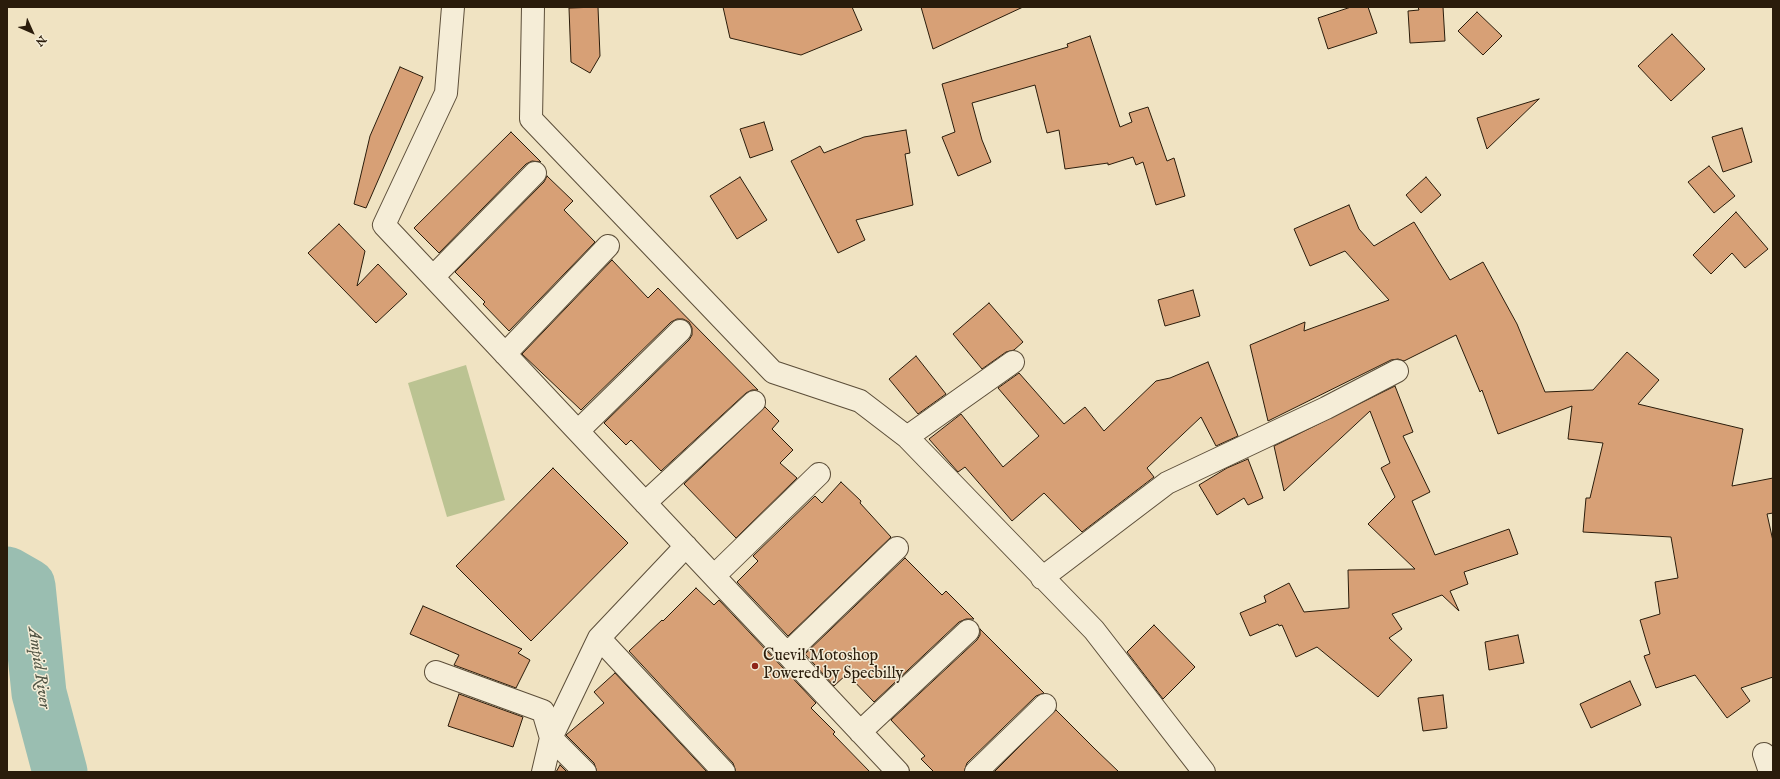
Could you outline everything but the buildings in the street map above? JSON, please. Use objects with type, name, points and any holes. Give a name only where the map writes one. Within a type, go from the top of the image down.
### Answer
[{"type":"street","points":[[453,7],[446,93],[384,225],[898,772]]},
{"type":"street","points":[[533,7],[531,119],[773,372],[860,401],[907,437],[1094,630],[1204,772]]},
{"type":"street","points":[[433,277],[535,174]]},
{"type":"street","points":[[505,354],[608,246]]},
{"type":"street","points":[[578,431],[680,331]]},
{"type":"street","points":[[907,437],[1013,362]]},
{"type":"street","points":[[1042,578],[1168,483],[1326,408],[1397,371]]},
{"type":"street","points":[[645,503],[754,402]]},
{"type":"street","points":[[714,576],[819,474]]},
{"type":"street","points":[[543,772],[551,738],[599,638],[686,546]]},
{"type":"street","points":[[787,654],[897,548]]},
{"type":"street","points":[[860,732],[968,631]]},
{"type":"street","points":[[599,638],[724,772]]},
{"type":"street","points":[[436,672],[543,711],[551,738],[585,772]]},
{"type":"street","points":[[976,772],[1044,705]]},
{"type":"green space","points":[[466,365],[505,500],[447,517],[408,383]]},
{"type":"waterway","name":"Ampid River","points":[[7,574],[28,586],[39,693],[60,772]]},
{"type":"place","name":"Cuevil Motoshop Powered by Specbilly","points":[[755,666]]}]
